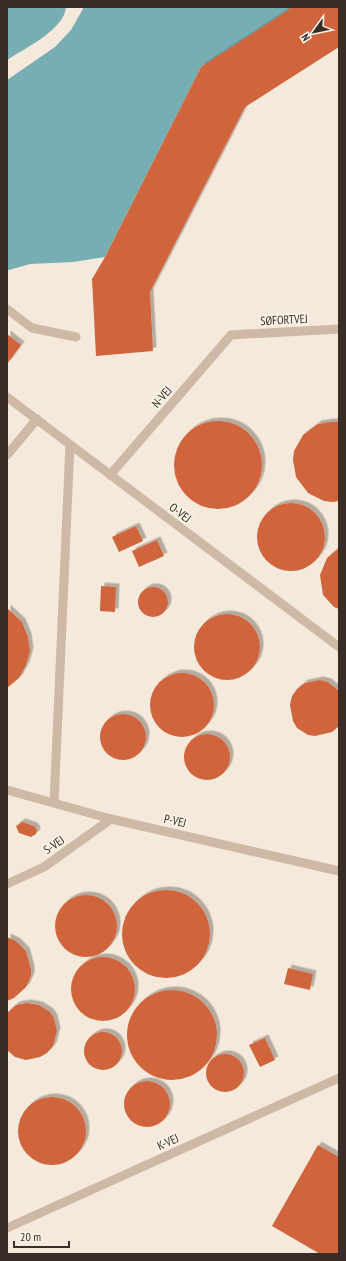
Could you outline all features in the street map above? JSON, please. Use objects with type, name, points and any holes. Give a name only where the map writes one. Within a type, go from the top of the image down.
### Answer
[{"type":"lane","points":[[7,309],[32,328],[76,337]]},
{"type":"lane","name":"SØFORTVEJ","points":[[231,335],[339,329]]},
{"type":"lane","name":"N-VEJ","points":[[110,475],[231,335]]},
{"type":"lane","name":"O-VEJ","points":[[7,397],[339,647]]},
{"type":"lane","points":[[7,455],[37,419]]},
{"type":"lane","points":[[54,803],[70,445]]},
{"type":"lane","name":"P-VEJ","points":[[7,790],[111,819],[339,871]]},
{"type":"lane","name":"S-VEJ","points":[[7,884],[44,867],[111,819]]},
{"type":"lane","name":"K-VEJ","points":[[7,1228],[339,1078]]},
{"type":"water","points":[[7,7],[66,7],[64,15],[51,31],[7,60]]},
{"type":"water","points":[[84,7],[293,7],[201,67],[105,257],[73,262],[30,264],[9,270],[7,269],[7,80],[55,47],[71,30]]},
{"type":"building","points":[[293,7],[339,7],[339,47],[245,107],[150,292],[153,351],[96,356],[92,279],[105,257],[201,67]]},
{"type":"building","points":[[7,334],[21,345],[7,364]]},
{"type":"building","points":[[218,421],[235,425],[249,434],[258,448],[262,465],[258,482],[249,496],[235,505],[218,509],[201,505],[187,496],[178,482],[174,465],[178,448],[187,434],[201,425]]},
{"type":"building","points":[[339,422],[339,501],[333,502],[324,501],[308,493],[296,477],[293,460],[294,451],[303,435],[318,424]]},
{"type":"building","points":[[284,503],[298,503],[310,508],[320,518],[325,530],[325,544],[320,556],[310,566],[298,571],[284,571],[272,566],[262,556],[257,544],[257,530],[262,518],[272,508]]},
{"type":"building","points":[[136,526],[143,541],[119,552],[112,537]]},
{"type":"building","points":[[157,540],[164,556],[139,567],[132,551]]},
{"type":"building","points":[[339,548],[339,609],[334,607],[323,595],[320,575],[327,558]]},
{"type":"building","points":[[101,586],[116,587],[115,612],[100,611]]},
{"type":"building","points":[[153,587],[159,588],[167,596],[167,608],[159,616],[153,617],[147,616],[139,608],[138,602],[139,596],[147,588]]},
{"type":"building","points":[[7,608],[22,622],[28,637],[30,651],[26,665],[19,678],[7,688]]},
{"type":"building","points":[[220,614],[234,614],[246,619],[255,628],[260,640],[258,660],[251,671],[234,680],[220,680],[208,675],[199,666],[194,654],[194,640],[199,628],[208,619]]},
{"type":"building","points":[[176,673],[188,673],[205,682],[212,693],[214,705],[212,717],[205,728],[188,737],[176,737],[164,732],[155,723],[150,711],[150,699],[155,687],[164,678]]},
{"type":"building","points":[[320,680],[328,682],[339,691],[339,726],[332,732],[315,736],[308,735],[297,728],[293,721],[290,705],[292,696],[297,689],[305,683]]},
{"type":"building","points":[[119,714],[127,714],[136,718],[142,724],[146,737],[142,750],[136,756],[127,760],[119,760],[110,756],[104,750],[100,741],[100,733],[104,724],[110,718]]},
{"type":"building","points":[[202,734],[212,734],[220,738],[226,744],[230,752],[230,762],[226,770],[220,776],[212,780],[202,780],[194,776],[188,770],[184,762],[184,752],[188,744],[194,738]]},
{"type":"building","points":[[22,822],[34,826],[37,830],[36,834],[31,837],[19,833],[16,826]]},
{"type":"building","points":[[166,890],[183,893],[197,903],[207,917],[210,934],[207,951],[197,965],[183,975],[166,978],[149,975],[135,965],[125,951],[122,934],[125,917],[135,903],[149,893]]},
{"type":"building","points":[[86,895],[98,897],[108,904],[115,914],[117,926],[115,938],[108,948],[98,955],[86,957],[74,955],[64,948],[57,938],[55,926],[57,914],[64,904],[74,897]]},
{"type":"building","points":[[7,937],[16,941],[26,951],[31,969],[31,976],[26,987],[14,998],[7,1001]]},
{"type":"building","points":[[103,957],[121,963],[129,971],[135,989],[129,1007],[121,1015],[103,1021],[85,1015],[77,1007],[71,989],[77,971],[85,963]]},
{"type":"building","points":[[288,968],[313,974],[310,990],[284,984]]},
{"type":"building","points":[[172,990],[189,994],[204,1003],[213,1018],[217,1035],[213,1052],[204,1067],[189,1076],[172,1080],[155,1076],[140,1067],[131,1052],[127,1035],[131,1018],[140,1003],[155,994]]},
{"type":"building","points":[[27,1003],[39,1005],[50,1012],[54,1018],[57,1031],[53,1046],[47,1053],[40,1057],[26,1060],[15,1057],[7,1050],[7,1013],[16,1005]]},
{"type":"building","points":[[99,1032],[107,1032],[117,1037],[121,1044],[121,1058],[117,1065],[107,1070],[99,1070],[89,1065],[87,1062],[84,1055],[84,1047],[89,1037],[92,1035]]},
{"type":"building","points":[[265,1038],[275,1060],[260,1067],[249,1045]]},
{"type":"building","points":[[221,1054],[229,1054],[239,1059],[243,1066],[243,1080],[239,1087],[229,1092],[221,1092],[211,1087],[209,1084],[206,1077],[206,1069],[211,1059],[214,1057]]},
{"type":"building","points":[[142,1081],[152,1081],[160,1085],[166,1091],[170,1099],[170,1109],[166,1117],[160,1123],[152,1127],[142,1127],[134,1123],[128,1117],[124,1109],[124,1099],[128,1091],[134,1085]]},
{"type":"building","points":[[45,1097],[59,1097],[71,1102],[81,1112],[86,1124],[86,1138],[81,1150],[71,1160],[59,1165],[45,1165],[33,1160],[23,1150],[18,1138],[18,1124],[23,1112],[33,1102]]},
{"type":"building","points":[[318,1145],[339,1157],[339,1254],[320,1254],[272,1226]]}]
